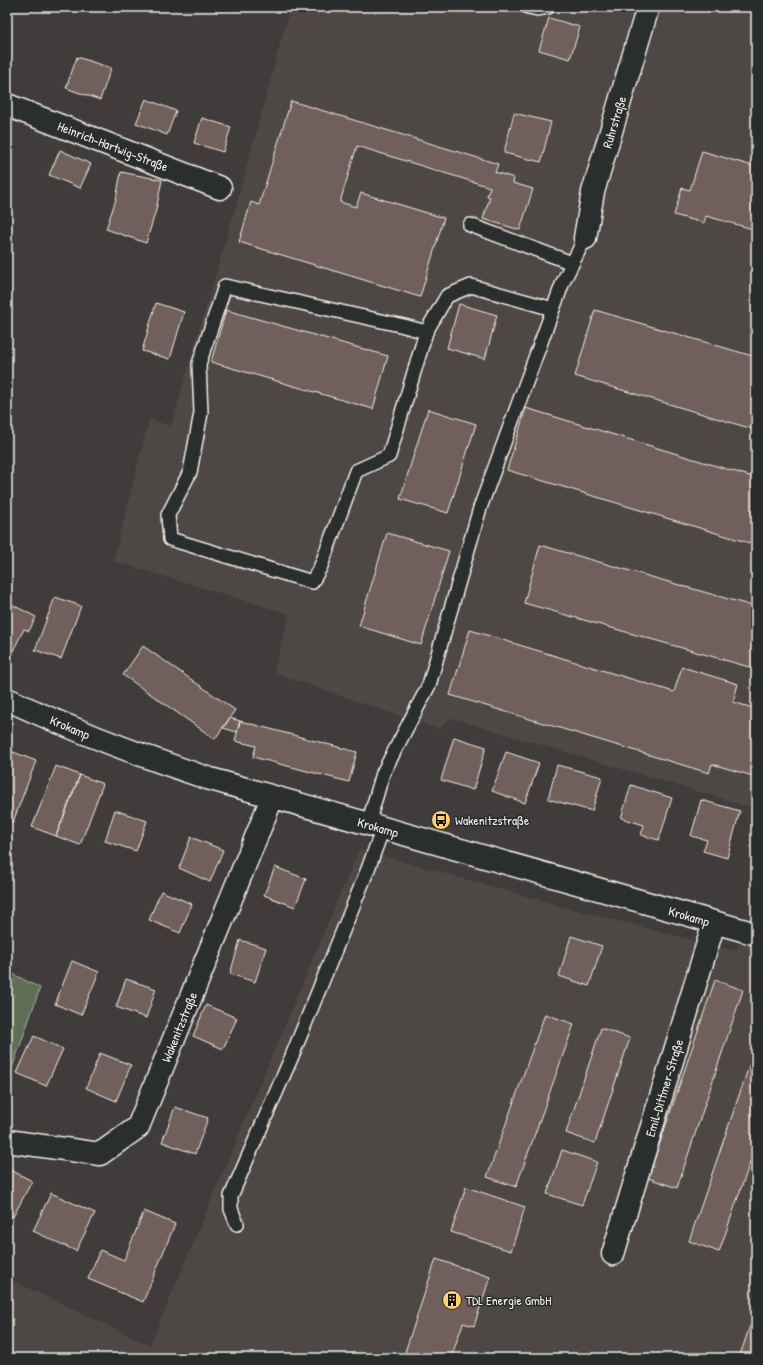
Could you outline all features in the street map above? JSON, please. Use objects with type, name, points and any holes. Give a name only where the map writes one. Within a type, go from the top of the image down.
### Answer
[{"type":"street","name":"Ruhrstraße","points":[[585,238],[593,192],[648,7]]},
{"type":"street","name":"Heinrich-Hartwig-Straße","points":[[7,105],[220,188]]},
{"type":"street","name":"Krokamp","points":[[7,699],[88,735],[147,758],[272,798],[756,934]]},
{"type":"street","name":"Wakenitzstraße","points":[[7,1141],[100,1154],[138,1127],[272,798]]},
{"type":"street","name":"Emil-Dittmer-Straße","points":[[613,1254],[714,923]]},
{"type":"lane","points":[[528,7],[538,9],[548,7]]},
{"type":"lane","points":[[470,225],[572,263]]},
{"type":"lane","points":[[236,1224],[231,1209],[231,1196],[295,1049],[368,869],[376,826],[383,773],[429,685],[480,508],[563,282],[585,238]]},
{"type":"lane","points":[[426,332],[225,286],[199,364],[201,413],[190,472],[168,515],[170,539],[312,582],[321,566],[356,471],[389,456],[426,332],[447,296],[471,286],[553,309]]},
{"type":"shaded area","points":[[290,7],[756,7],[756,809],[451,718],[440,729],[274,673],[289,614],[113,561],[149,419],[171,426],[240,191]]},
{"type":"shaded area","points":[[359,849],[561,906],[736,951],[756,903],[756,1358],[7,1358],[7,1278],[150,1345]]},
{"type":"green space","points":[[7,971],[40,988],[7,1083]]},
{"type":"building","points":[[549,18],[580,27],[570,59],[539,50]]},
{"type":"building","points":[[77,57],[111,68],[100,100],[66,88]]},
{"type":"building","points":[[146,99],[176,111],[167,135],[136,123]]},
{"type":"building","points":[[291,101],[498,164],[495,172],[514,178],[513,183],[533,189],[520,230],[483,219],[490,197],[487,196],[490,187],[357,146],[340,202],[356,207],[361,193],[444,218],[420,297],[239,242],[251,202],[259,205]]},
{"type":"building","points":[[514,113],[551,122],[541,162],[504,153]]},
{"type":"building","points":[[202,118],[231,127],[223,152],[194,143]]},
{"type":"building","points":[[60,150],[91,164],[80,188],[49,175]]},
{"type":"building","points":[[702,151],[756,167],[756,230],[706,216],[704,223],[674,215],[682,188],[690,190]]},
{"type":"building","points":[[121,172],[162,180],[156,210],[146,243],[106,229],[116,199]]},
{"type":"building","points":[[156,303],[184,312],[170,359],[142,351]]},
{"type":"building","points":[[459,304],[497,315],[485,359],[447,348]]},
{"type":"building","points":[[226,310],[388,356],[373,409],[211,362]]},
{"type":"building","points":[[595,310],[756,357],[756,430],[575,376]]},
{"type":"building","points":[[526,408],[756,478],[756,545],[507,470]]},
{"type":"building","points":[[428,409],[476,424],[448,513],[400,499]]},
{"type":"building","points":[[387,533],[449,551],[421,645],[359,626]]},
{"type":"building","points":[[540,545],[756,607],[756,669],[524,603]]},
{"type":"building","points":[[55,597],[81,606],[61,659],[35,650]]},
{"type":"building","points":[[7,602],[36,617],[29,631],[24,629],[9,659],[7,658]]},
{"type":"building","points":[[470,630],[674,692],[682,667],[738,684],[733,702],[756,709],[756,777],[712,764],[709,773],[450,695]]},
{"type":"building","points":[[143,646],[235,710],[215,739],[123,675]]},
{"type":"building","points":[[230,718],[240,721],[237,732],[223,728]]},
{"type":"building","points":[[240,721],[357,752],[349,782],[253,757],[256,746],[235,741]]},
{"type":"building","points":[[454,737],[486,747],[473,790],[441,780]]},
{"type":"building","points":[[7,749],[13,752],[7,767]]},
{"type":"building","points":[[13,752],[36,761],[13,822],[7,820],[7,767]]},
{"type":"building","points":[[506,752],[539,763],[525,803],[492,791]]},
{"type":"building","points":[[557,765],[602,777],[592,811],[548,799]]},
{"type":"building","points":[[56,766],[80,775],[56,836],[32,827]]},
{"type":"building","points":[[80,775],[103,784],[80,845],[56,836]]},
{"type":"building","points":[[631,785],[672,798],[659,840],[641,835],[644,825],[621,818]]},
{"type":"building","points":[[701,800],[740,811],[727,858],[703,851],[707,840],[691,836]]},
{"type":"building","points":[[115,810],[147,821],[136,851],[105,841]]},
{"type":"building","points":[[191,837],[223,850],[210,882],[179,868]]},
{"type":"building","points":[[275,867],[306,879],[295,907],[264,895]]},
{"type":"building","points":[[161,891],[192,904],[180,933],[149,920]]},
{"type":"building","points":[[571,936],[602,946],[589,986],[559,976]]},
{"type":"building","points":[[240,940],[266,948],[255,982],[230,974]]},
{"type":"building","points":[[72,961],[99,972],[81,1015],[55,1004]]},
{"type":"building","points":[[126,979],[156,989],[146,1018],[116,1007]]},
{"type":"building","points":[[715,980],[743,990],[677,1188],[648,1178]]},
{"type":"building","points":[[206,1005],[237,1018],[223,1049],[193,1036]]},
{"type":"building","points":[[545,1014],[574,1024],[516,1187],[487,1177]]},
{"type":"building","points":[[601,1028],[630,1038],[595,1143],[566,1133]]},
{"type":"building","points":[[34,1036],[63,1049],[46,1086],[17,1073]]},
{"type":"building","points":[[756,1046],[756,1145],[719,1252],[689,1241]]},
{"type":"building","points":[[100,1053],[131,1065],[116,1101],[86,1088]]},
{"type":"building","points":[[175,1107],[208,1118],[195,1154],[162,1142]]},
{"type":"building","points":[[562,1150],[597,1162],[582,1205],[547,1194]]},
{"type":"building","points":[[7,1168],[32,1181],[13,1217],[7,1214]]},
{"type":"building","points":[[466,1187],[525,1207],[511,1251],[451,1232]]},
{"type":"building","points":[[51,1193],[95,1213],[76,1251],[33,1231]]},
{"type":"building","points":[[144,1211],[175,1224],[143,1302],[88,1279],[100,1250],[124,1260]]},
{"type":"building","name":"TDL Energie GmbH","points":[[436,1259],[490,1277],[474,1326],[463,1323],[451,1358],[403,1358]]},
{"type":"building","points":[[750,1326],[756,1328],[756,1358],[739,1358]]},
{"type":"place","name":"Wakenitzstraße","points":[[441,820]]},
{"type":"place","name":"TDL Energie GmbH","points":[[452,1300]]}]
